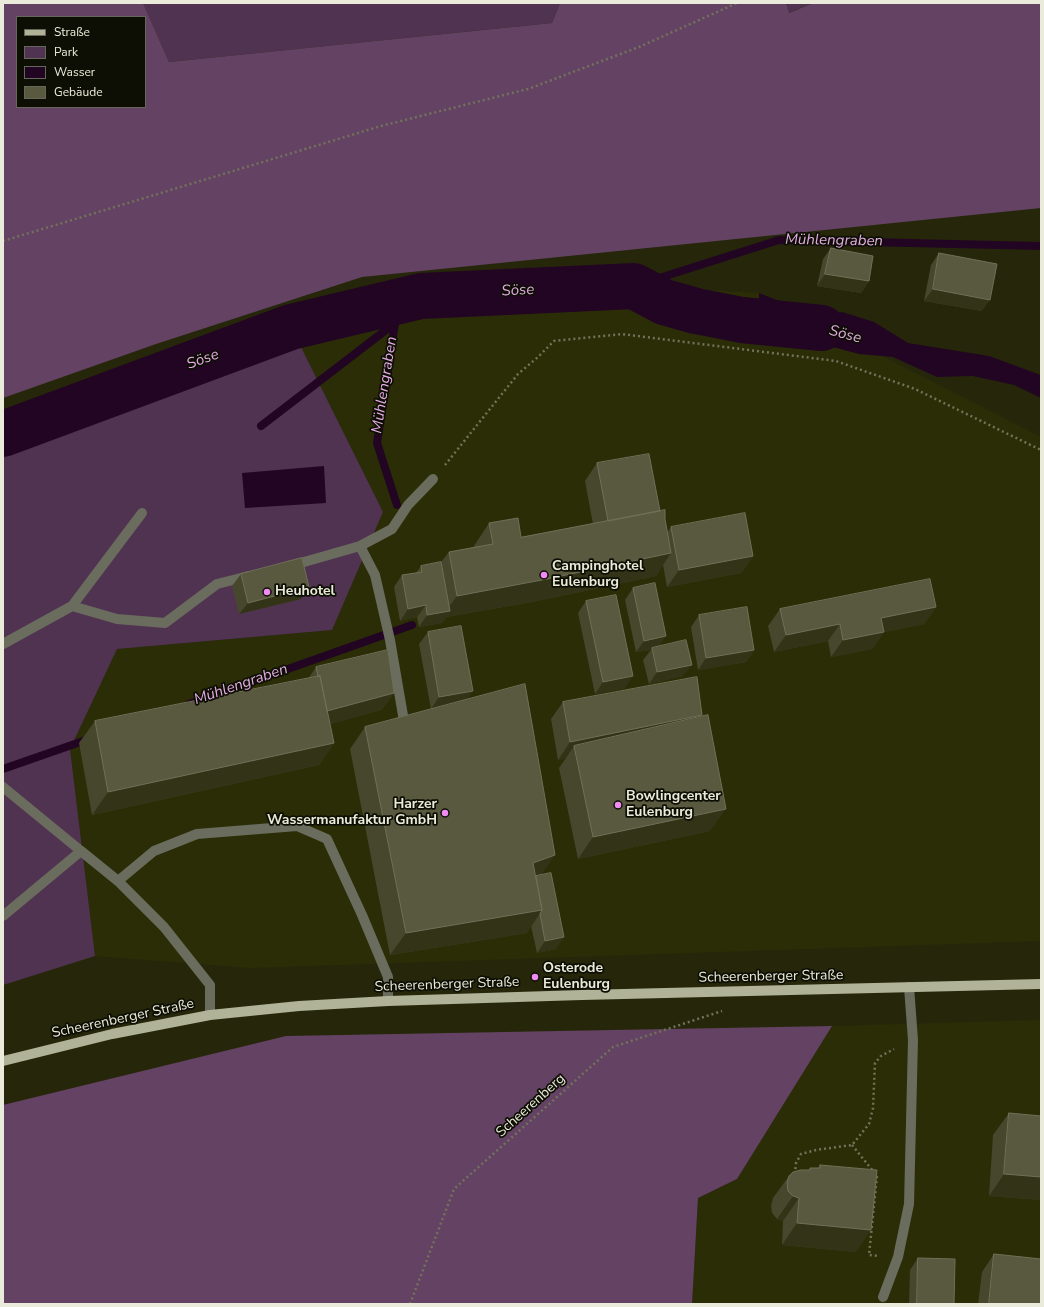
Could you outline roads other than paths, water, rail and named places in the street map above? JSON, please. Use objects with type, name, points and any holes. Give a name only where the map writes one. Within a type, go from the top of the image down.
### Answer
[{"type":"main road","name":"Scheerenberger Straße","points":[[3,1061],[112,1034],[210,1015],[299,1006],[388,1001],[1041,984]]},
{"type":"lane","points":[[282,568],[360,546],[392,529],[408,505],[433,479]]},
{"type":"lane","points":[[3,644],[72,606],[142,513]]},
{"type":"lane","points":[[360,546],[375,575],[390,640],[405,727],[420,723]]},
{"type":"lane","points":[[72,606],[118,619],[165,623],[217,584],[260,573]]},
{"type":"lane","points":[[3,787],[118,881],[164,927],[210,985],[210,1015]]},
{"type":"lane","points":[[118,881],[154,851],[197,834],[297,826],[327,839],[362,915],[388,977],[388,1001]]},
{"type":"lane","points":[[3,916],[81,851]]},
{"type":"lane","points":[[883,1297],[898,1257],[909,1204],[912,1040],[909,987]]},
{"type":"water","points":[[759,293],[819,317],[842,312],[874,322],[908,343],[989,356],[1041,375],[1041,398],[1014,385],[973,376],[937,377],[893,357],[859,354],[814,342],[759,339]]},
{"type":"water","points":[[324,466],[326,503],[245,508],[242,473]]},
{"type":"waterway","name":"Mühlengraben","points":[[634,286],[779,240],[1041,246]]},
{"type":"waterway","name":"Söse","points":[[3,434],[291,327],[421,296],[634,286],[664,302],[696,311],[742,320],[822,328]]},
{"type":"waterway","points":[[261,426],[395,323],[421,296]]},
{"type":"waterway","name":"Mühlengraben","points":[[395,323],[377,443],[397,505]]},
{"type":"waterway","name":"Mühlengraben","points":[[189,704],[412,625]]},
{"type":"waterway","name":"Mühlengraben","points":[[3,769],[89,739]]},
{"type":"place","name":"Campinghotel Eulenburg","points":[[544,575]]},
{"type":"place","name":"Heuhotel","points":[[267,592]]},
{"type":"place","name":"Bowlingcenter Eulenburg","points":[[618,805]]},
{"type":"place","name":"Harzer Wassermanufaktur GmbH","points":[[445,813]]},
{"type":"place","name":"Osterode Eulenburg","points":[[535,977]]}]
